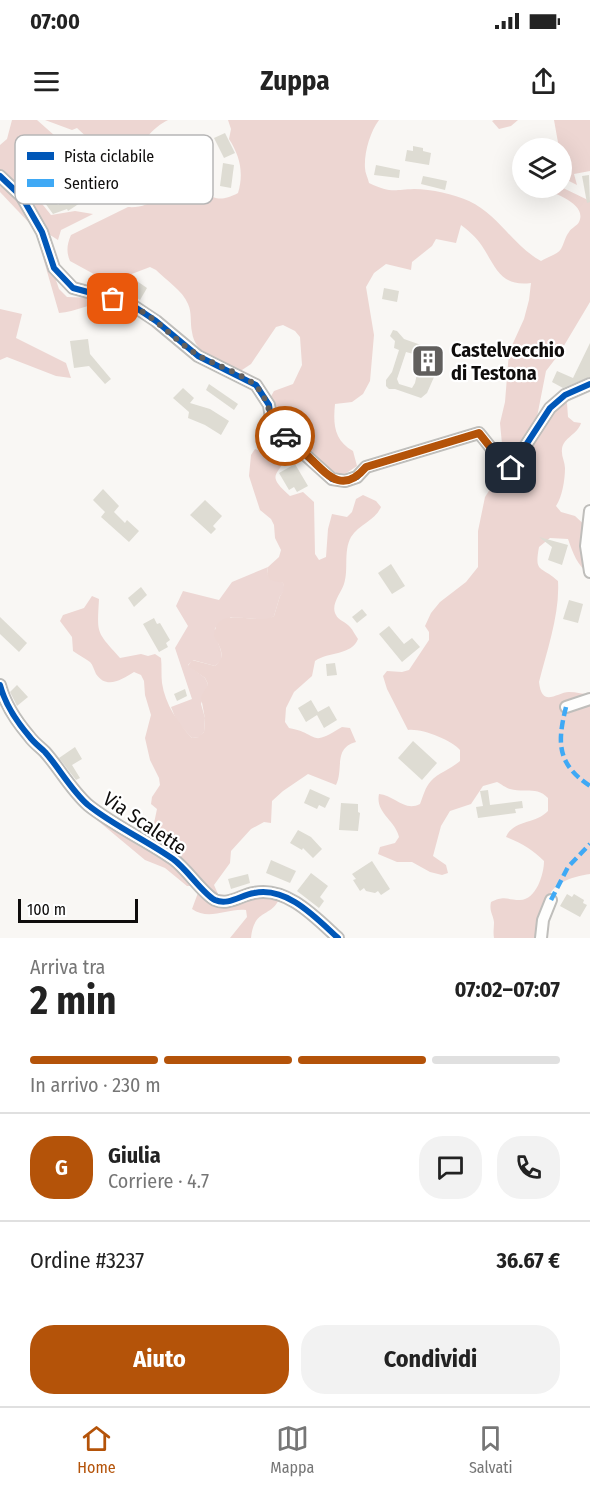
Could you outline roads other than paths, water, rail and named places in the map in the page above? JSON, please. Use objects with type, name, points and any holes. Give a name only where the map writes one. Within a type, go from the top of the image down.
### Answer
[{"type":"street","points":[[0,176],[15,190]]},
{"type":"street","points":[[26,204],[42,232],[54,268],[74,288],[129,303],[156,321],[198,356],[256,385],[269,405],[272,425],[332,479],[345,481],[357,477],[366,467],[479,433],[491,448],[501,468],[511,468],[550,408],[565,395],[590,384]]},
{"type":"street","points":[[590,511],[586,546],[590,572]]},
{"type":"street","name":"Via Scalette","points":[[0,685],[9,707],[28,736],[52,761],[78,795],[88,805],[119,826],[173,859],[190,873],[210,897],[225,902],[254,892],[277,893],[296,903],[338,938]]},
{"type":"street","points":[[566,707],[590,699]]},
{"type":"street","points":[[541,938],[543,920],[551,900]]},
{"type":"place","name":"Castelvecchio di Testona","points":[[428,361]]}]
